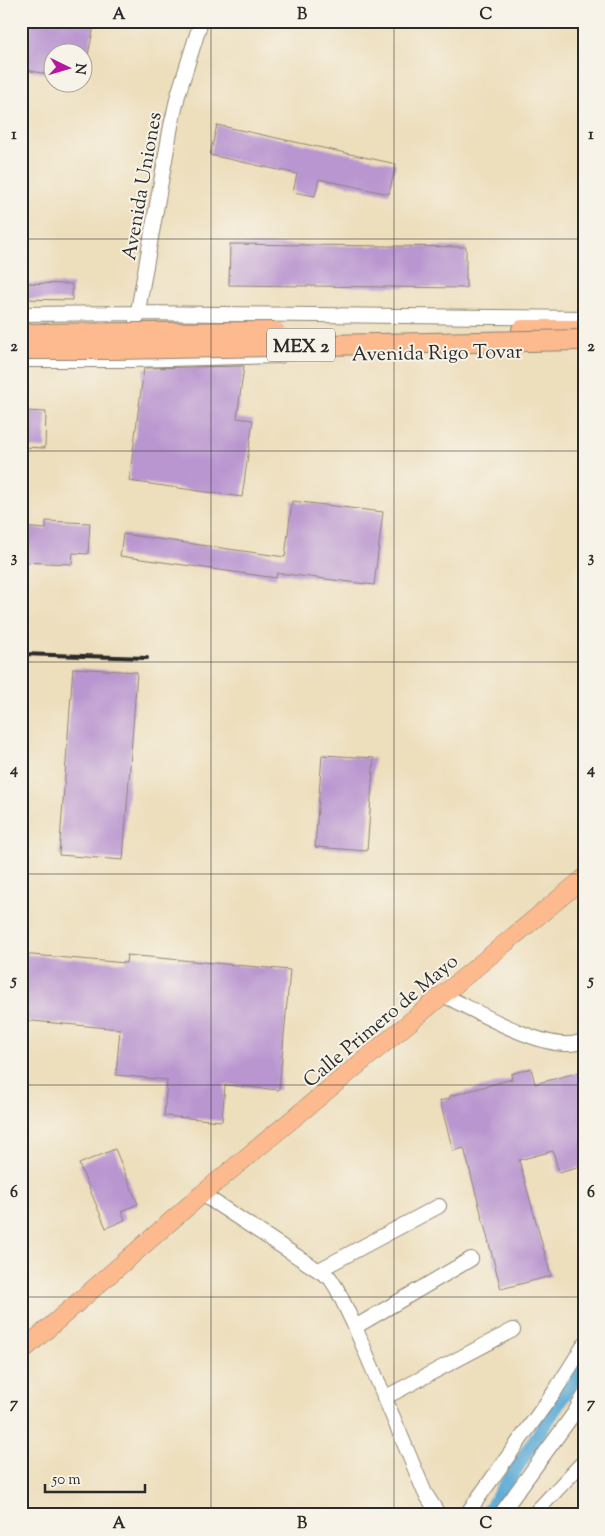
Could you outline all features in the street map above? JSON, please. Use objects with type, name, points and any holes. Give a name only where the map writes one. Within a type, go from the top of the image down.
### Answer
[{"type":"highway","name":"Avenida Rigo Tovar","points":[[21,334],[522,330],[583,340]]},
{"type":"highway","name":"Avenida Rigo Tovar","points":[[21,350],[583,340]]},
{"type":"main road","name":"Calle Primero de Mayo","points":[[21,1352],[202,1194],[584,878]]},
{"type":"street","name":"Avenida Uniones","points":[[130,360],[171,126],[178,95],[202,21]]},
{"type":"street","name":"Avenida Rigo Tovar","points":[[21,314],[138,313],[584,318]]},
{"type":"street","points":[[169,314],[156,319],[152,325],[150,339],[156,352],[174,358]]},
{"type":"street","name":"Avenida Rigo Tovar","points":[[21,360],[130,360],[583,340]]},
{"type":"street","points":[[443,995],[531,1037],[548,1042],[568,1044],[584,1041]]},
{"type":"street","points":[[202,1194],[330,1278],[355,1327],[425,1493],[439,1515]]},
{"type":"street","points":[[319,1270],[439,1206]]},
{"type":"street","points":[[355,1327],[471,1259]]},
{"type":"street","points":[[384,1398],[513,1330]]},
{"type":"street","points":[[466,1515],[555,1391],[584,1345]]},
{"type":"street","points":[[500,1515],[575,1412],[584,1396]]},
{"type":"street","points":[[533,1515],[584,1461]]},
{"type":"building","points":[[21,21],[95,21],[91,42],[42,42],[42,73],[21,69]]},
{"type":"building","points":[[217,125],[396,164],[389,194],[319,179],[315,196],[293,192],[297,174],[210,155]]},
{"type":"building","points":[[230,244],[466,247],[466,288],[229,285]]},
{"type":"building","points":[[21,283],[72,284],[72,300],[21,299]]},
{"type":"building","points":[[244,366],[237,418],[253,420],[242,497],[129,481],[144,368]]},
{"type":"building","points":[[25,411],[46,412],[45,448],[24,447]]},
{"type":"building","points":[[292,501],[383,512],[374,585],[277,573],[276,578],[120,556],[123,534],[285,557]]},
{"type":"building","points":[[46,521],[90,523],[88,554],[73,553],[72,564],[21,562],[21,527],[46,529]]},
{"type":"building","points":[[73,668],[137,672],[123,860],[59,855]]},
{"type":"building","points":[[322,755],[374,758],[367,851],[315,847]]},
{"type":"building","points":[[21,954],[126,963],[127,955],[290,970],[279,1090],[225,1085],[222,1121],[164,1116],[167,1080],[116,1075],[120,1029],[21,1020]]},
{"type":"building","points":[[531,1068],[535,1084],[584,1071],[584,1166],[559,1173],[553,1151],[519,1160],[551,1276],[501,1289],[464,1148],[453,1151],[440,1101],[450,1098],[450,1096],[512,1079],[511,1074]]},
{"type":"building","points":[[115,1149],[138,1204],[122,1211],[125,1220],[106,1228],[79,1164]]},
{"type":"waterway","points":[[486,1515],[584,1364]]},
{"type":"railway","points":[[21,654],[147,658]]}]
